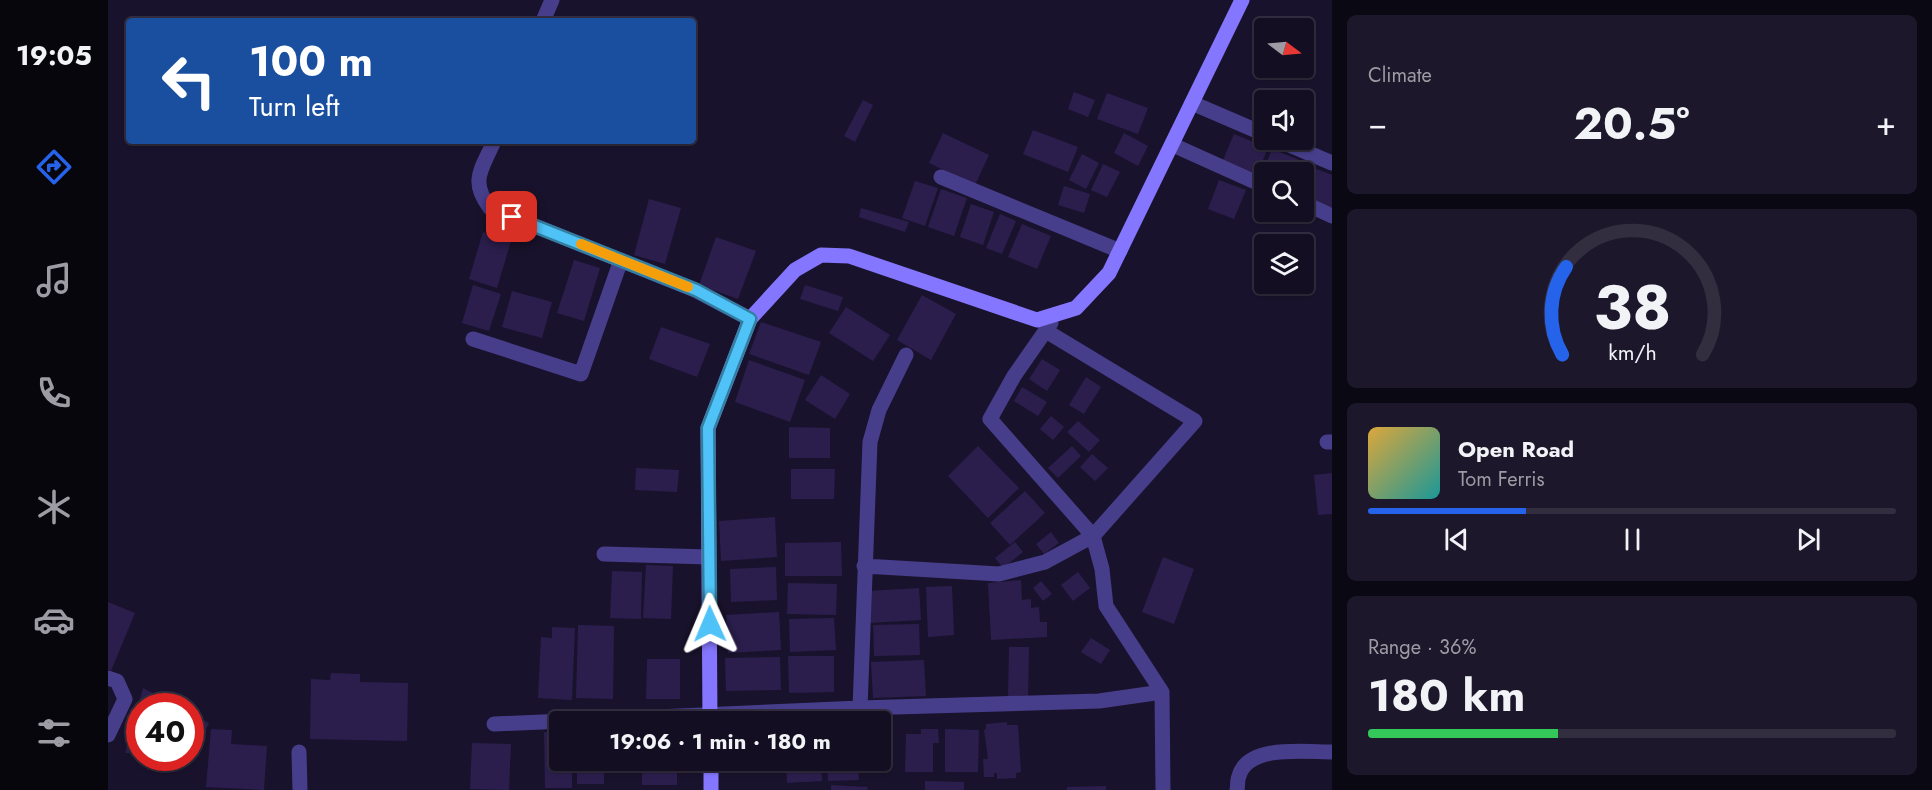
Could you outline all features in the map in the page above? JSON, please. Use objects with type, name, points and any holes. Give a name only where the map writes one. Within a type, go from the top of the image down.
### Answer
[{"type":"street","points":[[544,18],[552,0]]},
{"type":"street","points":[[710,711],[708,428],[750,319],[795,270],[821,255],[849,256],[1037,320],[1076,308],[1109,273],[1242,0]]},
{"type":"street","points":[[1192,103],[1254,130]]},
{"type":"street","points":[[493,144],[478,181],[480,194],[490,208],[696,290],[750,319]]},
{"type":"street","points":[[1173,145],[1254,181]]},
{"type":"street","points":[[1301,150],[1332,163]]},
{"type":"street","points":[[941,177],[1120,251]]},
{"type":"street","points":[[1314,208],[1332,216]]},
{"type":"street","points":[[473,339],[581,374],[621,260]]},
{"type":"street","points":[[1058,313],[1014,376],[990,419],[1093,536],[1102,569],[1106,606],[1162,692],[1163,790]]},
{"type":"street","points":[[864,566],[999,574],[1045,562],[1093,536],[1195,421],[1046,331]]},
{"type":"street","points":[[860,708],[870,442],[879,410],[906,355]]},
{"type":"street","points":[[604,554],[709,557]]},
{"type":"street","points":[[108,678],[117,681],[125,699],[108,735]]},
{"type":"street","points":[[815,711],[1099,701],[1162,692]]},
{"type":"street","points":[[494,724],[549,722]]},
{"type":"street","points":[[1237,790],[1239,775],[1247,763],[1267,752],[1332,752]]},
{"type":"street","points":[[299,753],[300,790]]},
{"type":"street","points":[[711,771],[711,790]]},
{"type":"building","points":[[1074,92],[1095,100],[1088,117],[1068,109]]},
{"type":"building","points":[[1107,93],[1148,108],[1138,134],[1097,119]]},
{"type":"building","points":[[863,100],[873,105],[855,142],[844,136]]},
{"type":"building","points":[[1033,130],[1078,147],[1068,172],[1023,154]]},
{"type":"building","points":[[943,133],[989,155],[975,185],[929,163]]},
{"type":"building","points":[[1124,133],[1148,146],[1138,166],[1114,153]]},
{"type":"building","points":[[1234,134],[1254,142],[1254,150],[1267,150],[1262,162],[1254,162],[1254,179],[1221,165]]},
{"type":"building","points":[[1272,150],[1274,150],[1304,162],[1267,162]]},
{"type":"building","points":[[1082,154],[1099,163],[1086,189],[1069,180]]},
{"type":"building","points":[[1103,164],[1120,172],[1107,197],[1091,190]]},
{"type":"building","points":[[1314,168],[1332,175],[1332,213],[1314,206]]},
{"type":"building","points":[[1219,180],[1246,190],[1234,219],[1208,209]]},
{"type":"building","points":[[915,181],[938,188],[925,226],[902,218]]},
{"type":"building","points":[[1064,186],[1090,194],[1084,213],[1058,205]]},
{"type":"building","points":[[941,189],[967,198],[954,236],[928,227]]},
{"type":"building","points":[[649,199],[681,208],[665,264],[634,255]]},
{"type":"building","points":[[971,204],[994,212],[983,245],[960,237]]},
{"type":"building","points":[[861,208],[909,222],[905,232],[859,217]]},
{"type":"building","points":[[1000,214],[1016,221],[1002,254],[986,248]]},
{"type":"building","points":[[1022,224],[1051,236],[1037,269],[1008,257]]},
{"type":"building","points":[[483,232],[511,241],[497,288],[469,279]]},
{"type":"building","points":[[716,237],[756,251],[738,299],[699,285]]},
{"type":"building","points":[[574,260],[600,268],[584,321],[557,313]]},
{"type":"building","points":[[473,285],[501,294],[489,331],[462,323]]},
{"type":"building","points":[[805,285],[843,297],[838,311],[800,299]]},
{"type":"building","points":[[512,291],[552,302],[542,338],[502,327]]},
{"type":"building","points":[[922,295],[956,314],[931,360],[897,340]]},
{"type":"building","points":[[846,307],[890,335],[873,361],[829,333]]},
{"type":"building","points":[[761,322],[821,342],[809,375],[749,354]]},
{"type":"building","points":[[661,327],[710,344],[697,377],[649,359]]},
{"type":"building","points":[[1042,359],[1060,370],[1047,391],[1029,379]]},
{"type":"building","points":[[749,360],[805,380],[790,422],[735,402]]},
{"type":"building","points":[[821,375],[850,394],[835,419],[805,400]]},
{"type":"building","points":[[1086,377],[1101,387],[1084,414],[1069,405]]},
{"type":"building","points":[[1022,387],[1047,402],[1038,416],[1014,401]]},
{"type":"building","points":[[1051,416],[1064,427],[1053,440],[1040,429]]},
{"type":"building","points":[[1078,421],[1100,440],[1089,452],[1067,432]]},
{"type":"building","points":[[789,427],[830,428],[830,458],[789,458]]},
{"type":"building","points":[[978,446],[1019,488],[988,518],[948,476]]},
{"type":"building","points":[[1072,446],[1081,456],[1058,478],[1048,468]]},
{"type":"building","points":[[1092,454],[1108,468],[1095,481],[1080,467]]},
{"type":"building","points":[[636,468],[679,470],[677,492],[635,490]]},
{"type":"building","points":[[791,469],[835,469],[834,499],[791,499]]},
{"type":"building","points":[[1332,473],[1332,514],[1318,515],[1314,475]]},
{"type":"building","points":[[1025,491],[1045,513],[1010,545],[990,523]]},
{"type":"building","points":[[775,517],[777,557],[721,561],[719,521]]},
{"type":"building","points":[[1051,532],[1059,543],[1044,554],[1036,544]]},
{"type":"building","points":[[841,542],[842,576],[785,576],[785,543]]},
{"type":"building","points":[[1015,542],[1023,552],[1003,568],[995,558]]},
{"type":"building","points":[[1163,557],[1194,569],[1174,624],[1142,612]]},
{"type":"building","points":[[646,565],[673,566],[671,619],[643,618]]},
{"type":"building","points":[[776,567],[777,600],[731,602],[730,569]]},
{"type":"building","points":[[612,571],[642,572],[641,619],[610,618]]},
{"type":"building","points":[[1078,572],[1090,588],[1073,601],[1061,585]]},
{"type":"building","points":[[1021,580],[1022,600],[1031,599],[1031,608],[1039,607],[1040,622],[1047,622],[1047,637],[991,640],[988,583]]},
{"type":"building","points":[[1041,581],[1052,594],[1043,601],[1033,588]]},
{"type":"building","points":[[788,583],[837,584],[836,615],[787,614]]},
{"type":"building","points":[[952,586],[954,635],[928,637],[926,587]]},
{"type":"building","points":[[919,588],[921,620],[870,623],[868,591]]},
{"type":"building","points":[[108,602],[135,613],[111,671],[108,670]]},
{"type":"building","points":[[779,612],[781,650],[728,653],[726,615]]},
{"type":"building","points":[[834,618],[836,650],[790,652],[789,619]]},
{"type":"building","points":[[919,624],[920,655],[874,656],[873,625]]},
{"type":"building","points":[[578,625],[614,626],[613,699],[576,698]]},
{"type":"building","points":[[552,627],[575,628],[572,700],[538,698],[541,637],[552,638]]},
{"type":"building","points":[[1091,638],[1110,650],[1101,664],[1081,652]]},
{"type":"building","points":[[1009,647],[1029,647],[1028,699],[1008,699]]},
{"type":"building","points":[[788,656],[834,656],[834,692],[789,693]]},
{"type":"building","points":[[780,657],[781,690],[726,691],[725,658]]},
{"type":"building","points":[[647,659],[680,659],[680,699],[646,699]]},
{"type":"building","points":[[924,660],[926,696],[873,698],[871,662]]},
{"type":"building","points":[[331,673],[360,674],[360,682],[408,683],[407,741],[310,739],[311,679],[330,680]]},
{"type":"building","points":[[143,688],[153,693],[142,693]]},
{"type":"building","points":[[204,720],[209,723],[204,734]]},
{"type":"building","points":[[1007,722],[1007,725],[1018,725],[1021,772],[1016,773],[1016,778],[997,779],[997,773],[994,773],[994,777],[984,777],[983,759],[988,759],[984,730],[986,724]]},
{"type":"building","points":[[211,729],[232,730],[231,744],[267,746],[264,790],[206,787]]},
{"type":"building","points":[[921,729],[938,729],[939,743],[933,743],[933,772],[905,772],[906,734],[921,734]]},
{"type":"building","points":[[945,729],[979,730],[978,772],[945,772]]},
{"type":"building","points":[[544,732],[549,732],[549,771],[572,771],[572,788],[545,788]]},
{"type":"building","points":[[472,743],[511,744],[509,790],[470,789]]},
{"type":"building","points":[[577,771],[604,771],[604,784],[577,784]]},
{"type":"building","points":[[642,771],[677,771],[677,785],[642,785]]},
{"type":"building","points":[[786,771],[822,771],[822,781],[787,783]]},
{"type":"building","points":[[828,771],[859,771],[859,780],[828,781]]},
{"type":"building","points":[[925,781],[964,782],[964,790],[925,790]]},
{"type":"building","points":[[831,785],[868,787],[867,790],[831,790]]},
{"type":"building","points":[[1106,786],[1106,790],[1067,790],[1067,787]]},
{"type":"slow traffic","points":[[581,244],[688,287]]},
{"type":"route","points":[[512,217],[696,290],[750,319],[708,428],[710,624]]}]
